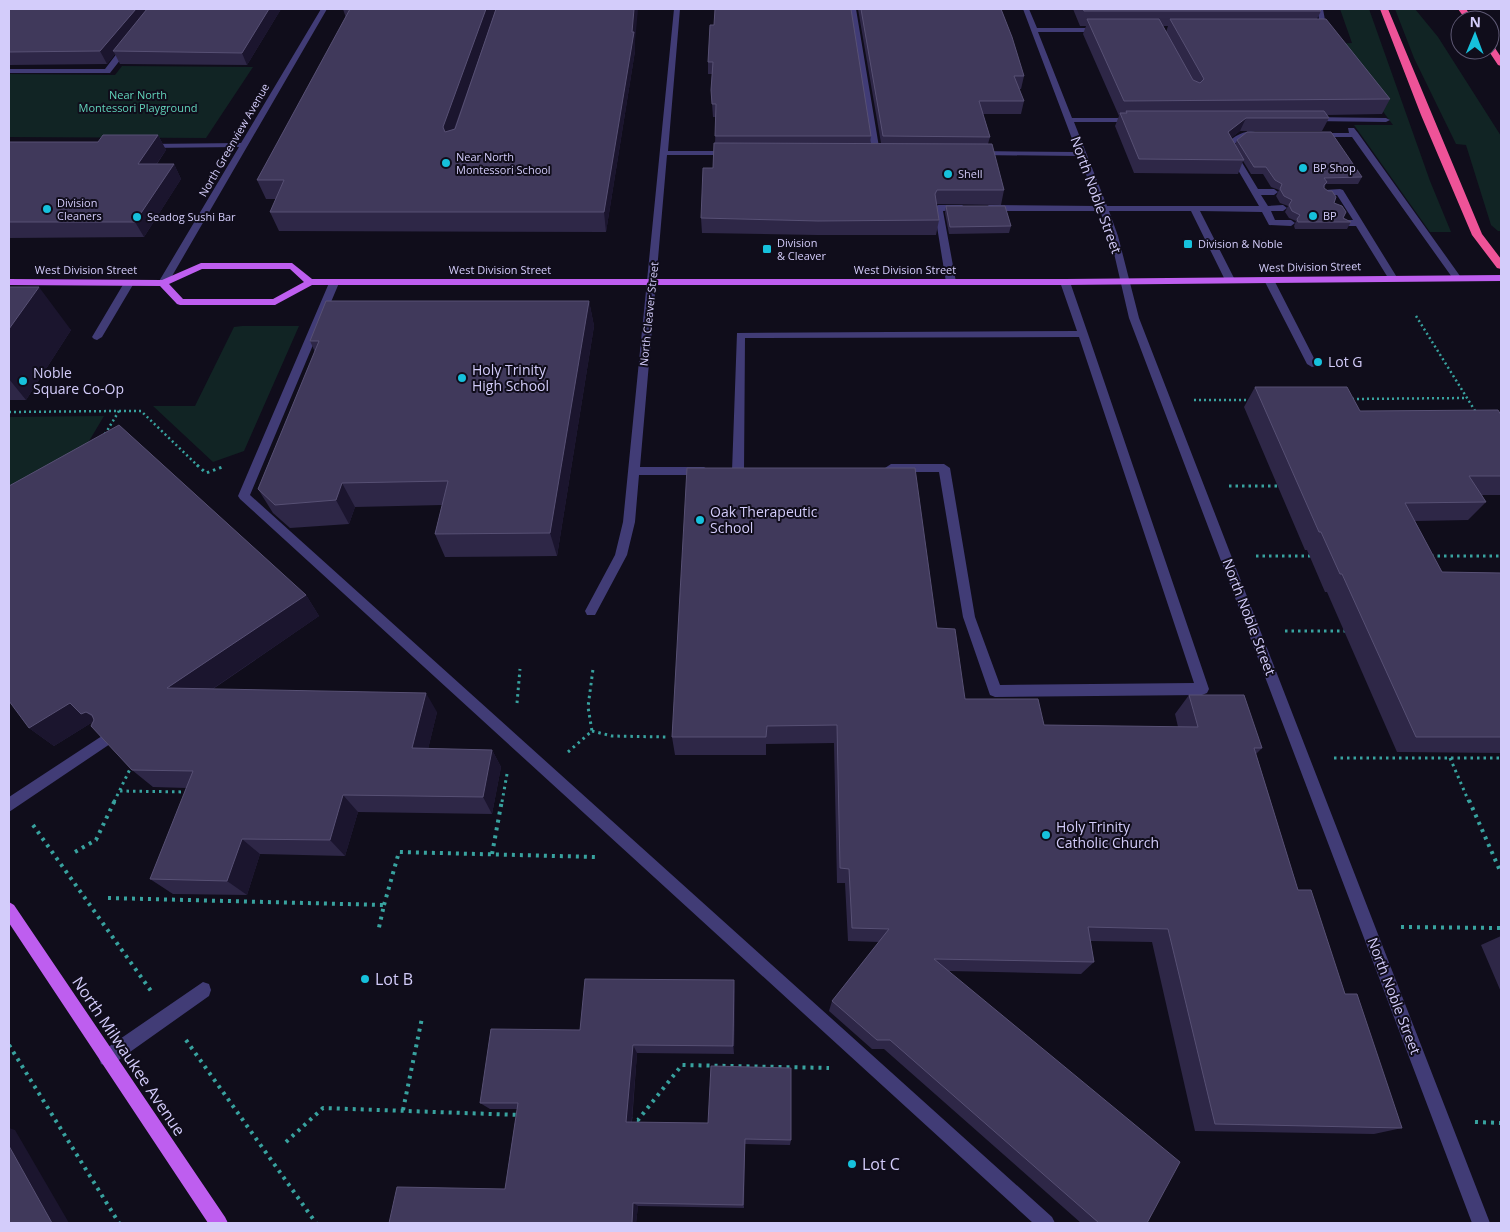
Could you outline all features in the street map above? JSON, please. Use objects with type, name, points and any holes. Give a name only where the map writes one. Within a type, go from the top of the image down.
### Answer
[{"type":"highway","points":[[1384,9],[1477,235],[1501,266]]},
{"type":"main road","name":"West Division Street","points":[[9,282],[164,283],[201,266],[292,266],[310,282],[334,283],[1124,282],[1501,278]]},
{"type":"main road","points":[[164,283],[180,302],[275,302],[310,282]]},
{"type":"main road","name":"North Milwaukee Avenue","points":[[9,910],[219,1223]]},
{"type":"street","name":"North Greenview Avenue","points":[[164,283],[324,9]]},
{"type":"street","name":"North Cleaver Street","points":[[591,611],[621,554],[629,522],[677,9]]},
{"type":"street","points":[[853,9],[876,153]]},
{"type":"street","name":"North Noble Street","points":[[1026,9],[1114,236],[1134,318],[1481,1223]]},
{"type":"street","points":[[1315,30],[1325,30],[1320,9]]},
{"type":"street","points":[[1034,30],[1107,30]]},
{"type":"street","points":[[9,71],[107,71],[132,40]]},
{"type":"street","points":[[1344,119],[1457,278]]},
{"type":"street","points":[[1069,120],[1147,120]]},
{"type":"street","points":[[1304,120],[1386,120]]},
{"type":"street","points":[[1270,135],[1241,136],[1228,146],[1272,223],[1292,223]]},
{"type":"street","points":[[1308,135],[1355,135]]},
{"type":"street","points":[[136,146],[244,145]]},
{"type":"street","points":[[664,153],[738,153]]},
{"type":"street","points":[[866,153],[885,153]]},
{"type":"street","points":[[971,153],[1082,154]]},
{"type":"street","points":[[1256,192],[1274,192]]},
{"type":"street","points":[[1325,193],[1340,192],[1346,208],[1359,223],[1394,279]]},
{"type":"street","points":[[951,282],[938,208],[968,208]]},
{"type":"street","points":[[977,208],[1195,210],[1283,208]]},
{"type":"street","points":[[1195,210],[1230,280]]},
{"type":"street","points":[[1344,223],[1359,223]]},
{"type":"street","points":[[1269,280],[1312,364]]},
{"type":"street","points":[[877,469],[944,468],[969,617],[995,691],[1202,689],[1065,282]]},
{"type":"street","points":[[97,337],[129,283]]},
{"type":"street","points":[[334,283],[244,496],[1046,1223]]},
{"type":"street","points":[[739,471],[740,335],[1083,334]]},
{"type":"street","points":[[634,471],[712,471]]},
{"type":"street","points":[[9,805],[108,738]]},
{"type":"street","points":[[108,1058],[203,990]]},
{"type":"path","points":[[1416,316],[1482,422]]},
{"type":"path","points":[[1351,399],[1467,398]]},
{"type":"path","points":[[1166,400],[1254,400]]},
{"type":"path","points":[[104,434],[119,411]]},
{"type":"path","points":[[9,412],[142,411],[206,473],[261,455]]},
{"type":"path","points":[[1199,485],[1286,486]]},
{"type":"path","points":[[1226,556],[1314,556]]},
{"type":"path","points":[[1422,556],[1501,556]]},
{"type":"path","points":[[1254,631],[1352,631]]},
{"type":"path","points":[[592,731],[588,708],[593,669]]},
{"type":"path","points":[[592,731],[612,736],[666,737]]},
{"type":"path","points":[[548,771],[592,731]]},
{"type":"path","points":[[492,854],[513,740]]},
{"type":"path","points":[[1303,758],[1501,758]]},
{"type":"path","points":[[1450,758],[1501,873]]},
{"type":"path","points":[[75,852],[96,840],[134,759]]},
{"type":"path","points":[[120,791],[197,792]]},
{"type":"path","points":[[38,831],[145,983]]},
{"type":"path","points":[[378,932],[398,852],[643,858]]},
{"type":"path","points":[[108,898],[384,905]]},
{"type":"path","points":[[1368,927],[1501,928]]},
{"type":"path","points":[[403,1110],[422,1018]]},
{"type":"path","points":[[9,1045],[119,1223]]},
{"type":"path","points":[[196,1054],[316,1223]]},
{"type":"path","points":[[618,1119],[638,1120],[682,1065],[877,1069]]},
{"type":"path","points":[[286,1142],[323,1108],[530,1115]]},
{"type":"green space","points":[[1340,9],[1369,9],[1430,181],[1451,232],[1430,232],[1354,125],[1393,125],[1333,44],[1352,43]]},
{"type":"green space","points":[[1395,9],[1415,9],[1438,37],[1450,56],[1450,60],[1453,60],[1501,136],[1501,231],[1498,231],[1491,225],[1466,145],[1456,144],[1414,58]]},
{"type":"green space","name":"Near North Montessori Playground","points":[[122,66],[253,67],[206,138],[9,137],[9,74],[115,75]]},
{"type":"green space","points":[[299,326],[244,451],[213,462],[153,406],[195,406],[234,327]]},
{"type":"green space","points":[[104,416],[79,458],[9,511],[9,417]]},
{"type":"building","points":[[9,9],[136,9],[100,51],[9,52]]},
{"type":"building","points":[[147,9],[269,9],[242,53],[113,51]]},
{"type":"building","points":[[350,9],[486,9],[443,127],[445,132],[455,129],[496,9],[634,9],[632,32],[634,32],[604,212],[270,212],[284,180],[257,180]]},
{"type":"building","points":[[715,9],[851,9],[871,136],[715,136],[716,104],[712,104],[711,90],[713,62],[708,62],[710,25],[714,25]]},
{"type":"building","points":[[861,9],[1001,9],[1024,76],[1014,76],[1024,101],[979,101],[990,137],[883,136]]},
{"type":"building","points":[[1083,9],[1319,9],[1321,11],[1084,11]]},
{"type":"building","points":[[1087,19],[1159,19],[1193,80],[1200,83],[1204,79],[1170,19],[1326,19],[1390,99],[1124,101]]},
{"type":"building","points":[[1126,111],[1324,111],[1329,118],[1246,118],[1228,132],[1244,160],[1139,159],[1120,113],[1127,113]]},
{"type":"building","points":[[1247,132],[1331,132],[1362,177],[1324,178],[1327,182],[1324,188],[1332,191],[1336,197],[1334,203],[1342,206],[1346,212],[1343,218],[1351,222],[1298,222],[1297,219],[1300,215],[1292,211],[1289,205],[1292,200],[1284,196],[1280,189],[1282,184],[1275,180],[1266,167],[1254,167],[1237,140]]},
{"type":"building","points":[[103,135],[158,135],[138,164],[174,164],[135,222],[9,222],[9,142],[98,142]]},
{"type":"building","points":[[714,143],[992,144],[1004,190],[937,190],[935,194],[939,220],[818,221],[701,218],[703,168],[713,168]]},
{"type":"building","points":[[946,206],[1005,206],[1011,226],[950,227]]},
{"type":"building","points":[[9,287],[39,287],[9,329]]},
{"type":"building","points":[[326,301],[589,301],[550,533],[435,534],[448,481],[342,483],[336,500],[275,505],[258,489],[319,341],[310,341]]},
{"type":"building","points":[[1255,387],[1347,387],[1360,411],[1498,410],[1501,415],[1501,476],[1469,476],[1486,502],[1405,503],[1442,572],[1501,573],[1501,737],[1416,737],[1342,574],[1340,574],[1321,532],[1319,532]]},
{"type":"building","points":[[119,425],[306,595],[167,688],[426,693],[412,748],[492,750],[483,797],[343,795],[330,840],[242,839],[227,881],[150,879],[193,771],[132,770],[91,726],[94,720],[92,715],[86,712],[81,714],[70,703],[29,728],[9,701],[9,486]]},
{"type":"building","points":[[687,468],[915,468],[937,628],[955,629],[965,699],[1038,699],[1044,725],[1198,727],[1189,695],[1244,695],[1262,748],[1254,748],[1298,890],[1311,890],[1345,994],[1357,994],[1402,1128],[1215,1124],[1168,929],[1088,927],[1094,962],[934,959],[1180,1162],[1147,1223],[1099,1223],[890,1040],[877,1040],[832,1001],[889,929],[852,928],[849,869],[840,868],[837,725],[767,726],[766,737],[672,737]]},
{"type":"building","points":[[585,979],[734,980],[733,1046],[633,1045],[626,1122],[708,1123],[711,1066],[791,1068],[791,1140],[745,1139],[743,1205],[633,1203],[632,1223],[389,1223],[397,1187],[505,1189],[518,1103],[480,1103],[491,1029],[580,1030]]},
{"type":"building","points":[[9,1146],[52,1223],[9,1223]]},
{"type":"place","name":"Near North Montessori School","points":[[446,163]]},
{"type":"place","name":"BP Shop","points":[[1303,168]]},
{"type":"place","name":"Shell","points":[[948,174]]},
{"type":"place","name":"Division Cleaners","points":[[47,209]]},
{"type":"place","name":"BP","points":[[1313,216]]},
{"type":"place","name":"Seadog Sushi Bar","points":[[137,217]]},
{"type":"place","name":"Division & Noble","points":[[1188,244]]},
{"type":"place","name":"Division & Cleaver","points":[[767,249]]},
{"type":"place","name":"Lot G","points":[[1318,362]]},
{"type":"place","name":"Holy Trinity High School","points":[[462,378]]},
{"type":"place","name":"Noble Square Co-Op","points":[[23,381]]},
{"type":"place","name":"Oak Therapeutic School","points":[[700,520]]},
{"type":"place","name":"Holy Trinity Catholic Church","points":[[1046,835]]},
{"type":"place","name":"Lot B","points":[[365,979]]},
{"type":"place","name":"Lot C","points":[[852,1164]]}]
